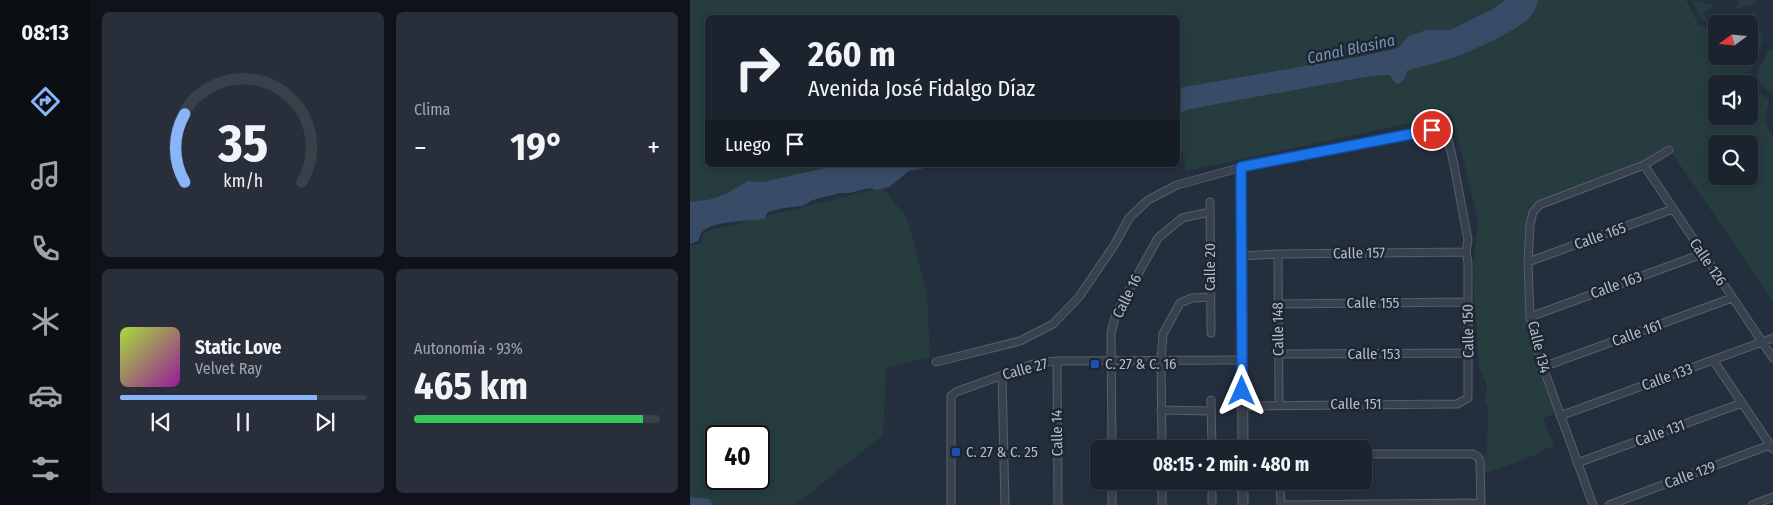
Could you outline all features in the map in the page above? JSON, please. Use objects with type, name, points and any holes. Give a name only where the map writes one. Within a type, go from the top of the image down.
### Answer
[{"type":"street","points":[[936,362],[1020,341],[1053,324],[1079,297],[1130,218],[1148,200],[1176,184],[1241,167],[1432,130],[1443,130],[1448,138],[1468,240],[1466,252]]},
{"type":"street","points":[[1644,165],[1669,150]]},
{"type":"street","name":"Calle 134","points":[[1593,505],[1542,367],[1535,341],[1530,316],[1528,262],[1530,225],[1533,212],[1539,205],[1644,165]]},
{"type":"street","name":"Calle 126","points":[[1644,165],[1773,358]]},
{"type":"street","points":[[1241,167],[1242,440]]},
{"type":"street","name":"Calle 20","points":[[1210,202],[1212,333]]},
{"type":"street","name":"Calle 165","points":[[1528,262],[1673,209]]},
{"type":"street","name":"Calle 16","points":[[1112,440],[1111,333],[1116,314],[1158,238],[1182,218],[1210,212]]},
{"type":"street","name":"Calle 157","points":[[1241,256],[1466,252]]},
{"type":"street","name":"Calle 150","points":[[1466,252],[1468,263],[1468,398]]},
{"type":"street","name":"Calle 148","points":[[1278,254],[1279,404]]},
{"type":"street","name":"Calle 163","points":[[1530,316],[1702,254]]},
{"type":"street","points":[[1162,440],[1161,360],[1163,334],[1180,303],[1192,298],[1210,297]]},
{"type":"street","name":"Calle 161","points":[[1542,367],[1732,298]]},
{"type":"street","name":"Calle 155","points":[[1278,304],[1467,302]]},
{"type":"street","name":"Calle 133","points":[[1560,416],[1773,338]]},
{"type":"street","name":"Calle 153","points":[[1278,354],[1469,353]]},
{"type":"street","name":"Calle 27","points":[[951,505],[951,396],[956,392],[1036,363],[1111,360],[1242,360]]},
{"type":"street","points":[[1713,360],[1772,447]]},
{"type":"street","name":"Calle 14","points":[[1057,361],[1058,505]]},
{"type":"street","points":[[1002,374],[1005,505]]},
{"type":"street","name":"Calle 151","points":[[1242,406],[1279,404],[1457,404],[1468,398]]},
{"type":"street","points":[[1211,400],[1212,440]]},
{"type":"street","name":"Calle 131","points":[[1578,463],[1742,403]]},
{"type":"street","points":[[1161,410],[1211,411]]},
{"type":"street","name":"Calle 129","points":[[1609,505],[1772,447]]},
{"type":"street","points":[[1281,490],[1282,505],[1481,504],[1480,462],[1478,457],[1473,454],[1372,454]]},
{"type":"street","points":[[1112,490],[1112,505]]},
{"type":"street","points":[[1162,490],[1162,505]]},
{"type":"street","points":[[1212,490],[1212,505]]},
{"type":"street","points":[[1243,490],[1243,505]]},
{"type":"street","points":[[1752,505],[1773,497]]},
{"type":"green space","points":[[690,0],[1505,0],[1493,9],[1450,30],[1426,30],[1409,36],[1398,48],[1363,56],[1180,88],[1180,15],[705,15],[705,167],[829,167],[763,182],[748,181],[712,199],[690,202]]},
{"type":"green space","points":[[1539,0],[1686,0],[1699,26],[1703,25],[1707,28],[1708,25],[1708,65],[1754,65],[1752,70],[1746,72],[1744,75],[1708,75],[1708,125],[1758,125],[1758,91],[1770,101],[1766,115],[1768,128],[1773,137],[1773,301],[1670,150],[1529,205],[1523,259],[1527,317],[1535,359],[1555,414],[1543,418],[1554,446],[1540,451],[1541,453],[1484,474],[1483,456],[1487,453],[1488,406],[1485,402],[1486,383],[1479,367],[1473,273],[1478,219],[1452,114],[1186,171],[1184,157],[1180,148],[1180,113],[1190,109],[1371,76],[1390,75],[1405,78],[1406,72],[1418,67],[1441,62],[1531,17]]},
{"type":"green space","points":[[1691,0],[1716,5],[1702,13],[1707,19],[1702,20]]},
{"type":"green space","points":[[1738,0],[1756,0],[1756,3],[1733,10],[1738,6]]},
{"type":"green space","points":[[1756,11],[1756,15],[1742,15]]},
{"type":"green space","points":[[1758,24],[1764,40],[1758,55]]},
{"type":"green space","points":[[1769,49],[1773,51],[1773,94],[1760,84],[1757,72]]},
{"type":"green space","points":[[882,187],[907,218],[927,294],[930,357],[886,368],[883,435],[795,505],[713,505],[709,499],[690,497],[690,246],[701,243],[704,232]]},
{"type":"water","points":[[1505,0],[1539,0],[1531,16],[1513,30],[1461,55],[1407,71],[1405,78],[1399,84],[1395,83],[1390,75],[1371,76],[1190,109],[1180,113],[1180,88],[1363,56],[1398,48],[1409,36],[1426,30],[1450,30],[1493,9]]},
{"type":"water","points":[[829,167],[930,167],[909,171],[889,187],[877,190],[870,188],[840,193],[813,200],[802,206],[768,212],[764,219],[715,225],[703,231],[698,241],[690,244],[690,202],[712,199],[748,181],[763,182]]},
{"type":"water","points":[[690,497],[709,499],[713,505],[690,505]]},
{"type":"place","name":"C. 27 & C. 16","points":[[1095,364]]},
{"type":"place","name":"C. 27 & C. 25","points":[[956,452]]},
{"type":"route","points":[[1242,391],[1241,167],[1432,130]]},
{"type":"water label","name":"Canal Blasina","points":[[1351,49]]}]
